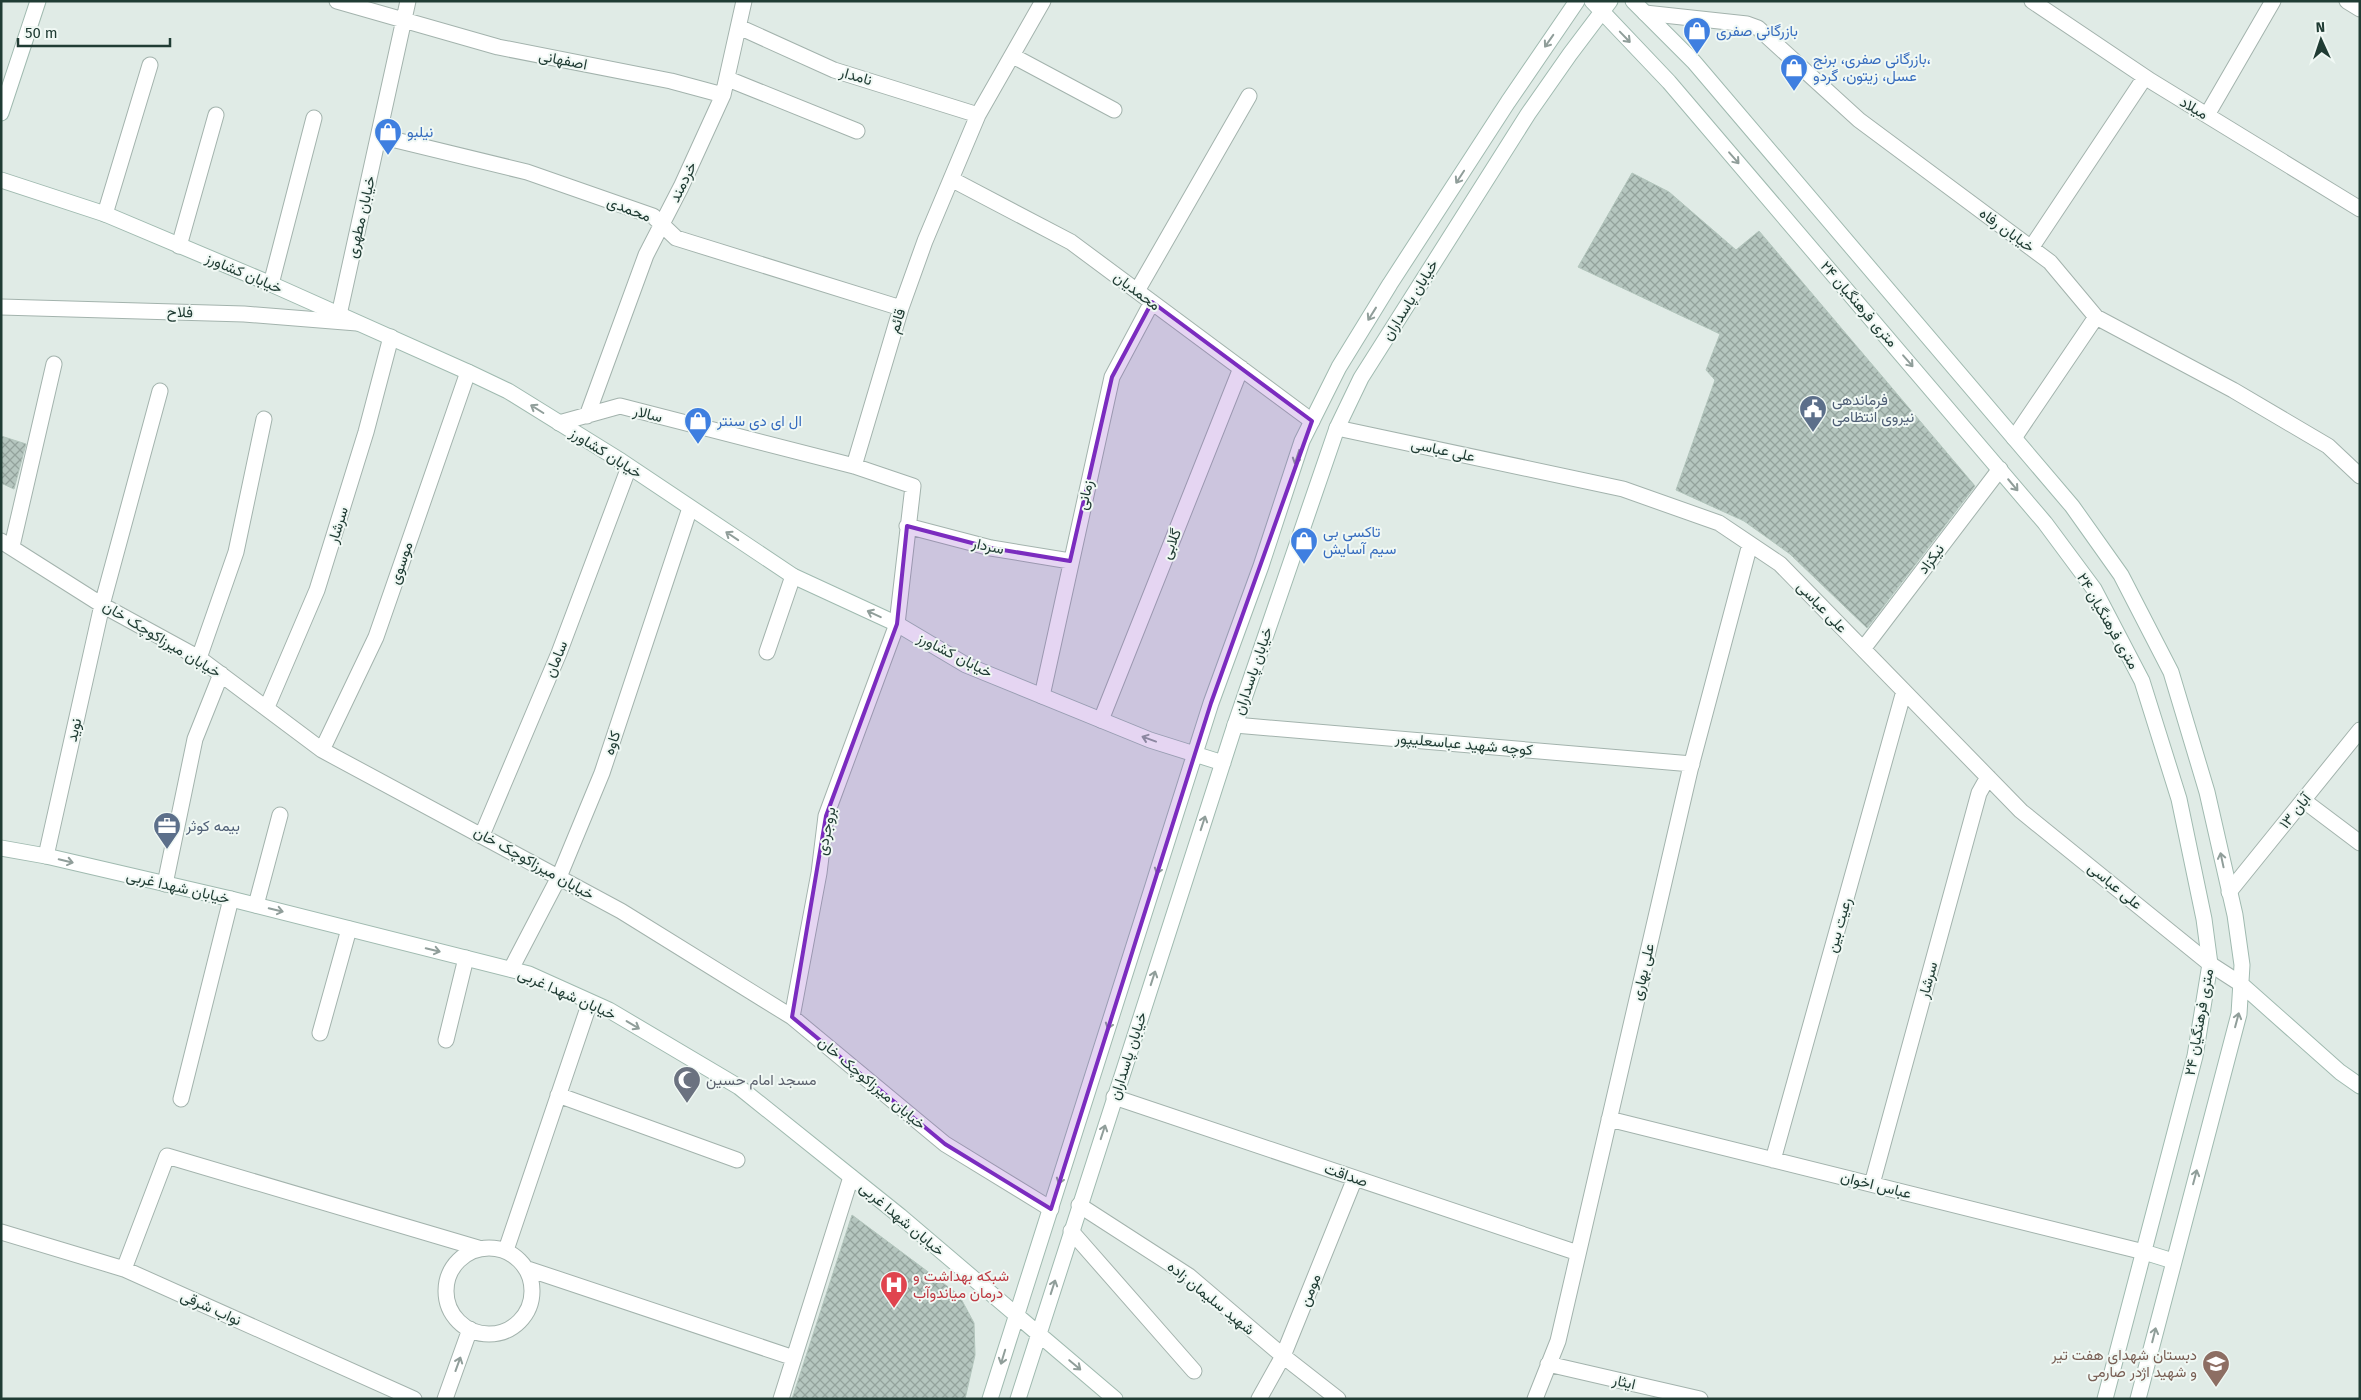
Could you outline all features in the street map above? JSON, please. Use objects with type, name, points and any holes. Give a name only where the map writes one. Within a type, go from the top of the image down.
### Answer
[{"type":"street","points":[[1,113],[38,1]]},
{"type":"street","name":"اصفهانی","points":[[337,1],[404,22],[498,47],[671,81],[723,95]]},
{"type":"street","name":"خیابان مطهری","points":[[339,315],[408,1]]},
{"type":"street","name":"خردمند","points":[[587,416],[646,255],[681,187],[723,95],[744,1]]},
{"type":"street","name":"خیابان پاسداران","points":[[1016,1316],[1211,703],[1262,566],[1302,441],[1339,367],[1390,284],[1508,102],[1577,1]]},
{"type":"street","name":"۲۴ متری فرهنگیان","points":[[1633,1],[1694,62],[2072,506],[2121,575],[2171,672],[2207,792],[2229,892],[2242,965],[2239,1014],[2138,1399]]},
{"type":"street","name":"میلاد","points":[[2032,1],[2145,77],[2360,209]]},
{"type":"street","points":[[2207,115],[2273,1]]},
{"type":"street","points":[[2346,1],[2360,9]]},
{"type":"street","name":"قائم","points":[[854,466],[901,308],[951,179],[978,115],[1013,56],[1041,3]]},
{"type":"street","name":"خیابان پاسداران","points":[[1018,1399],[1070,1231],[1235,725],[1337,428],[1361,378],[1601,5]]},
{"type":"street","name":"۲۴ متری فرهنگیان","points":[[1601,5],[1669,82],[2046,524],[2094,589],[2142,681],[2179,799],[2204,919],[2210,964],[2195,1056],[2105,1399]]},
{"type":"street","name":"خیابان رفاه","points":[[1644,13],[1747,24],[1758,28],[1859,120],[2050,262],[2096,317],[2233,390],[2320,441],[2360,476]]},
{"type":"street","name":"نامدار","points":[[739,27],[834,70],[978,115]]},
{"type":"street","points":[[1013,56],[1114,110]]},
{"type":"street","points":[[105,214],[150,66]]},
{"type":"street","points":[[2031,248],[2145,77]]},
{"type":"street","points":[[728,79],[857,131]]},
{"type":"street","points":[[1137,291],[1248,96]]},
{"type":"street","points":[[179,246],[216,115]]},
{"type":"street","points":[[271,284],[314,118]]},
{"type":"street","name":"محمدی","points":[[379,136],[527,172],[653,216],[676,238],[901,308]]},
{"type":"street","name":"محمدیان","points":[[951,179],[1071,242],[1312,421]]},
{"type":"street","name":"خیابان کشاورز","points":[[1,180],[105,214],[271,284],[508,391],[559,423],[626,473],[690,508],[793,576],[897,624],[966,664],[1150,740],[1223,763]]},
{"type":"street","name":"زمانی","points":[[1042,696],[1112,376],[1152,302]]},
{"type":"street","name":"فلاح","points":[[1,307],[234,314],[359,323]]},
{"type":"street","points":[[2014,438],[2096,317]]},
{"type":"street","name":"سرشار","points":[[267,707],[317,590],[366,432],[391,337]]},
{"type":"street","points":[[6,543],[54,364]]},
{"type":"street","name":"گلابی","points":[[1101,720],[1241,368]]},
{"type":"street","name":"موسوی","points":[[322,750],[376,637],[468,372]]},
{"type":"street","name":"نوید","points":[[46,856],[102,605],[160,391]]},
{"type":"street","name":"سالار","points":[[559,423],[620,406],[854,466]]},
{"type":"street","points":[[199,658],[236,552],[264,419]]},
{"type":"street","name":"علی عباسی","points":[[1337,428],[1623,489],[1719,523],[1780,564],[2021,810],[2210,964],[2241,984],[2340,1072],[2360,1086]]},
{"type":"street","points":[[854,466],[913,486],[897,624]]},
{"type":"street","name":"نیکزاد","points":[[1863,649],[2000,469]]},
{"type":"street","name":"سامان","points":[[482,835],[559,653],[626,473]]},
{"type":"street","name":"کاوه","points":[[511,969],[559,877],[602,772],[690,508]]},
{"type":"street","name":"سردار","points":[[907,526],[991,548],[1070,561]]},
{"type":"street","name":"خیابان میرزاکوچک خان","points":[[6,543],[102,605],[199,658],[322,750],[621,911],[792,1017],[945,1144],[1050,1209]]},
{"type":"street","name":"علی بهاری","points":[[1535,1399],[1558,1341],[1692,764],[1750,544]]},
{"type":"street","points":[[767,652],[793,576]]},
{"type":"street","name":"بروجردی","points":[[792,1017],[819,873],[826,816],[897,624]]},
{"type":"street","points":[[165,884],[195,739],[221,674]]},
{"type":"street","name":"رعیت بین","points":[[1773,1160],[1904,691]]},
{"type":"street","name":"کوچه شهید عباسعلیپور","points":[[1235,725],[1692,764]]},
{"type":"street","name":"۱۳ آبان","points":[[2229,892],[2360,730]]},
{"type":"street","name":"سرشار","points":[[1872,1184],[1979,793],[1988,777]]},
{"type":"street","points":[[2303,800],[2360,843]]},
{"type":"street","points":[[256,905],[280,815]]},
{"type":"street","name":"خیابان شهدا غربی","points":[[1,848],[46,856],[231,899],[511,969],[529,974],[609,1010],[739,1087],[852,1177],[1115,1399]]},
{"type":"street","points":[[181,1099],[231,899]]},
{"type":"street","points":[[320,1033],[349,929]]},
{"type":"street","points":[[446,1040],[466,958]]},
{"type":"street","points":[[506,1250],[590,1002]]},
{"type":"street","points":[[558,1095],[737,1160]]},
{"type":"street","name":"صداقت","points":[[1114,1097],[1578,1253]]},
{"type":"street","name":"عباس اخوان","points":[[1609,1119],[2144,1252],[2173,1261]]},
{"type":"street","points":[[124,1269],[167,1156],[478,1248],[492,1247],[506,1250],[518,1258],[528,1269],[532,1283],[533,1298],[528,1311],[519,1322],[507,1330],[493,1334],[478,1333],[470,1329],[455,1317],[448,1304],[446,1290],[448,1276],[455,1264],[465,1254],[478,1248]]},
{"type":"street","points":[[781,1399],[852,1177]]},
{"type":"street","name":"مومن","points":[[1259,1399],[1283,1356],[1355,1178]]},
{"type":"street","name":"شهید سلیمان زاده","points":[[1079,1205],[1189,1276],[1283,1356],[1338,1399]]},
{"type":"street","points":[[1070,1231],[1194,1371]]},
{"type":"street","name":"نواب شرقی","points":[[1,1232],[124,1269],[414,1399]]},
{"type":"street","points":[[528,1269],[794,1358]]},
{"type":"street","points":[[990,1399],[1016,1316]]},
{"type":"street","points":[[445,1399],[470,1329]]},
{"type":"street","name":"ایثار","points":[[1548,1364],[1700,1399]]},
{"type":"highlighted area","points":[[1152,302],[1312,421],[1211,703],[1051,1209],[945,1144],[792,1017],[826,816],[897,624],[907,526],[991,548],[1070,561],[1112,377]]},
{"type":"building","name":"فرماندهی نیروی انتظامی","points":[[1632,173],[1669,192],[1736,250],[1759,231],[1975,486],[1867,628],[1790,554],[1744,521],[1676,490],[1715,380],[1706,370],[1720,334],[1578,267]]},
{"type":"building","points":[[1,436],[26,444],[14,489],[1,483]]},
{"type":"building","name":"شبکه بهداشت و درمان میاندوآب","points":[[852,1215],[959,1295],[974,1323],[975,1355],[965,1399],[792,1399]]},
{"type":"place","name":"بازرگانی صفری","points":[[1697,55]]},
{"type":"place","name":"بازرگانی صفری، برنج، عسل، زیتون، گردو","points":[[1794,92]]},
{"type":"place","name":"نیلبو","points":[[388,156]]},
{"type":"place","name":"فرماندهی نیروی انتظامی","points":[[1813,433]]},
{"type":"place","name":"ال ای دی سنتر","points":[[698,445]]},
{"type":"place","name":"تاکسی بی سیم آسایش","points":[[1304,565]]},
{"type":"place","name":"بیمه کوثر","points":[[167,850]]},
{"type":"place","name":"مسجد امام حسین","points":[[687,1104]]},
{"type":"place","name":"شبکه بهداشت و درمان میاندوآب","points":[[894,1309]]},
{"type":"place","name":"دبستان شهدای هفت تیر و شهید اژدر صارمی","points":[[2216,1388]]}]
